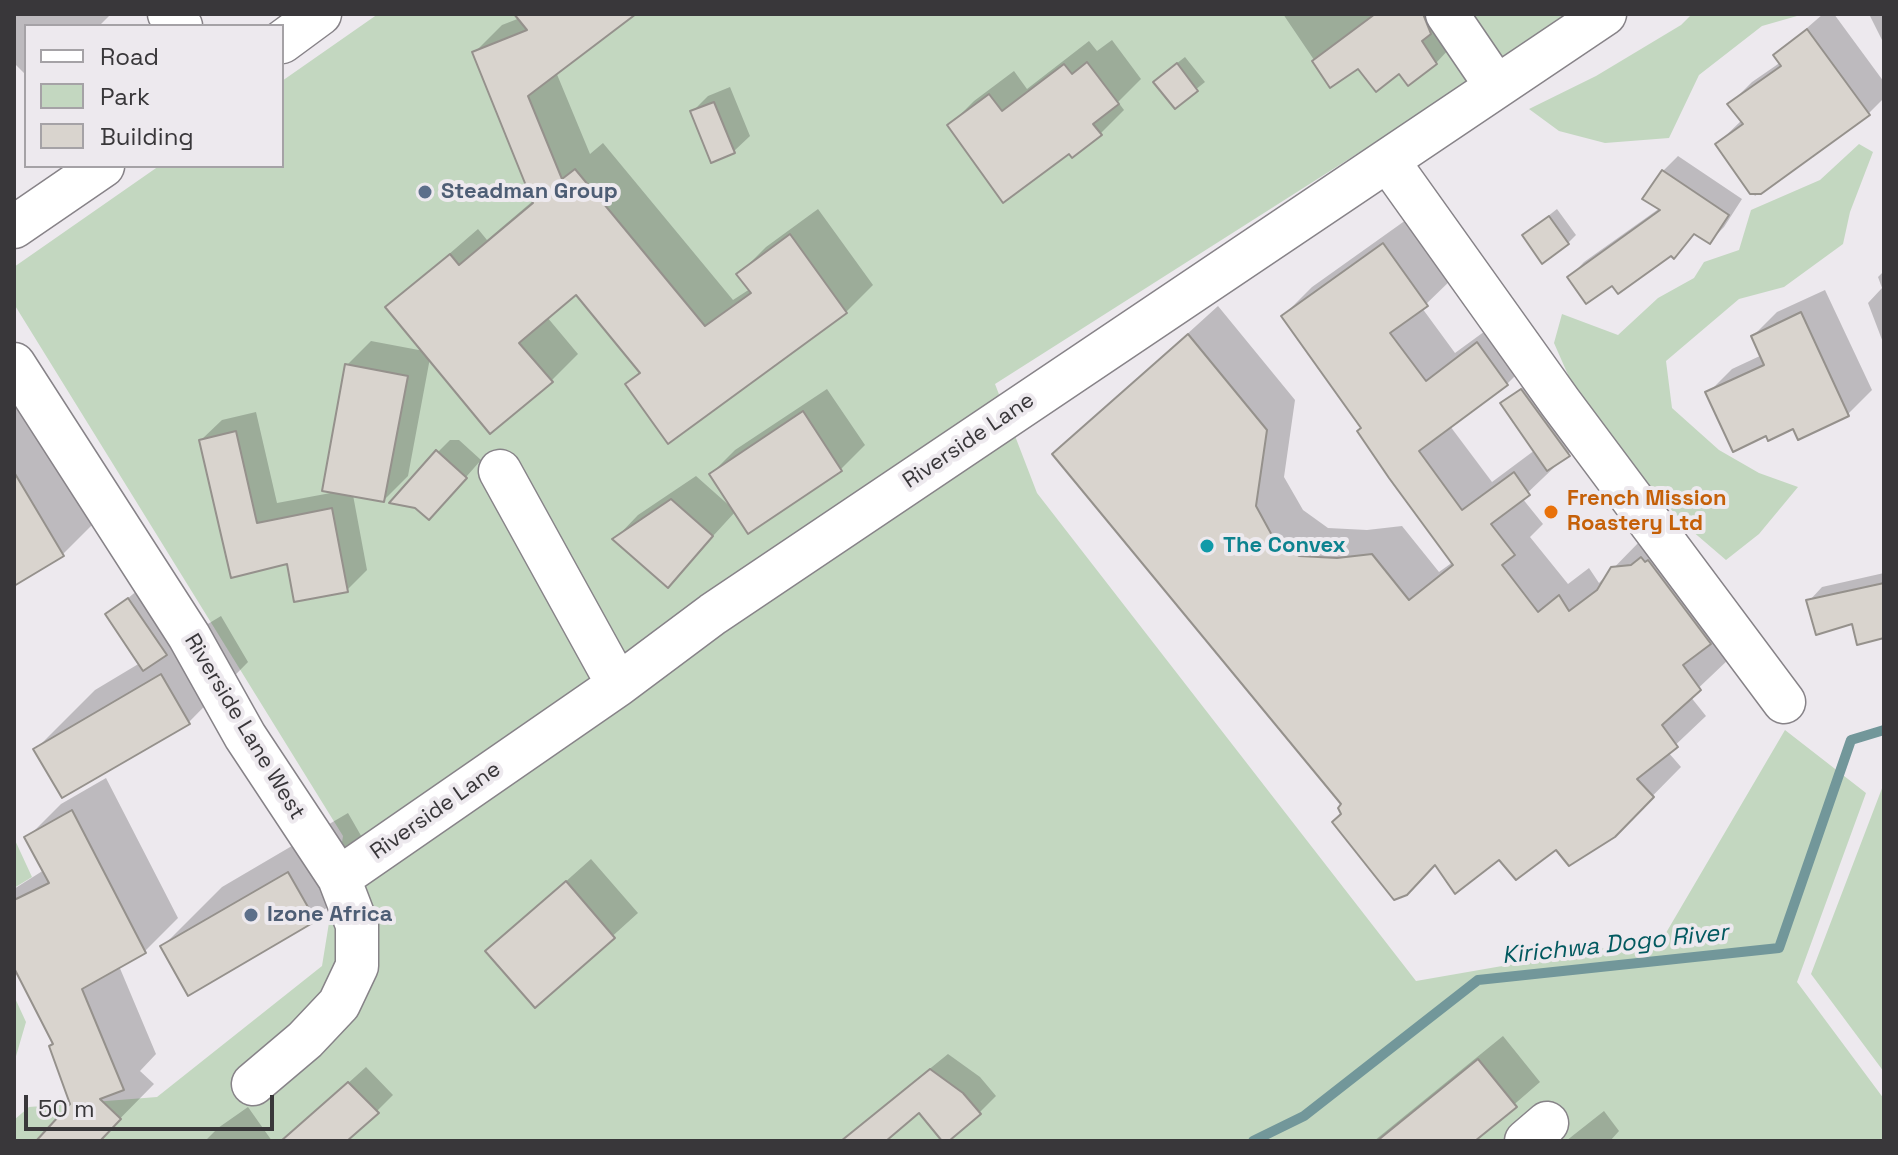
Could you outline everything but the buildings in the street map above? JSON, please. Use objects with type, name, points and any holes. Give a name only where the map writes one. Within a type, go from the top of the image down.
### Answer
[{"type":"street","points":[[284,41],[320,14]]},
{"type":"street","points":[[1447,14],[1496,86]]},
{"type":"street","name":"Riverside Lane","points":[[339,878],[618,685],[713,614],[1605,14]]},
{"type":"street","points":[[1388,161],[1560,402],[1784,702]]},
{"type":"street","points":[[14,227],[100,168]]},
{"type":"street","name":"Riverside Lane West","points":[[14,364],[189,636],[245,736],[339,878],[357,925],[357,966],[339,1004],[305,1040],[253,1084]]},
{"type":"street","points":[[500,471],[618,685]]},
{"type":"green space","points":[[378,14],[1577,14],[995,384],[1037,493],[1416,981],[1663,938],[1785,730],[1866,793],[1797,982],[1884,1099],[1884,1141],[14,1141],[14,1120],[29,1107],[157,1097],[322,966],[343,836],[14,304],[14,267],[156,168],[284,168],[284,80]]},
{"type":"green space","points":[[1692,14],[1804,14],[1762,26],[1699,75],[1669,138],[1605,143],[1559,131],[1529,109],[1596,76],[1681,25]]},
{"type":"green space","points":[[1859,144],[1873,152],[1850,212],[1843,244],[1784,287],[1739,299],[1666,361],[1672,408],[1719,450],[1759,473],[1798,487],[1759,534],[1726,560],[1684,524],[1584,411],[1554,343],[1562,314],[1618,335],[1658,298],[1694,278],[1704,262],[1739,250],[1751,210],[1820,180]]},
{"type":"green space","points":[[1884,783],[1884,1072],[1811,974]]},
{"type":"green space","points":[[14,838],[32,877],[14,888]]},
{"type":"green space","points":[[14,996],[26,1022],[14,1063]]},
{"type":"waterway","name":"Kirichwa Dogo River","points":[[1253,1141],[1304,1116],[1478,980],[1779,948],[1851,740],[1884,730]]},
{"type":"place","name":"Steadman Group","points":[[425,192]]},
{"type":"place","name":"French Mission Roastery Ltd","points":[[1551,512]]},
{"type":"place","name":"The Convex","points":[[1207,546]]},
{"type":"place","name":"Izone Africa","points":[[251,915]]}]
